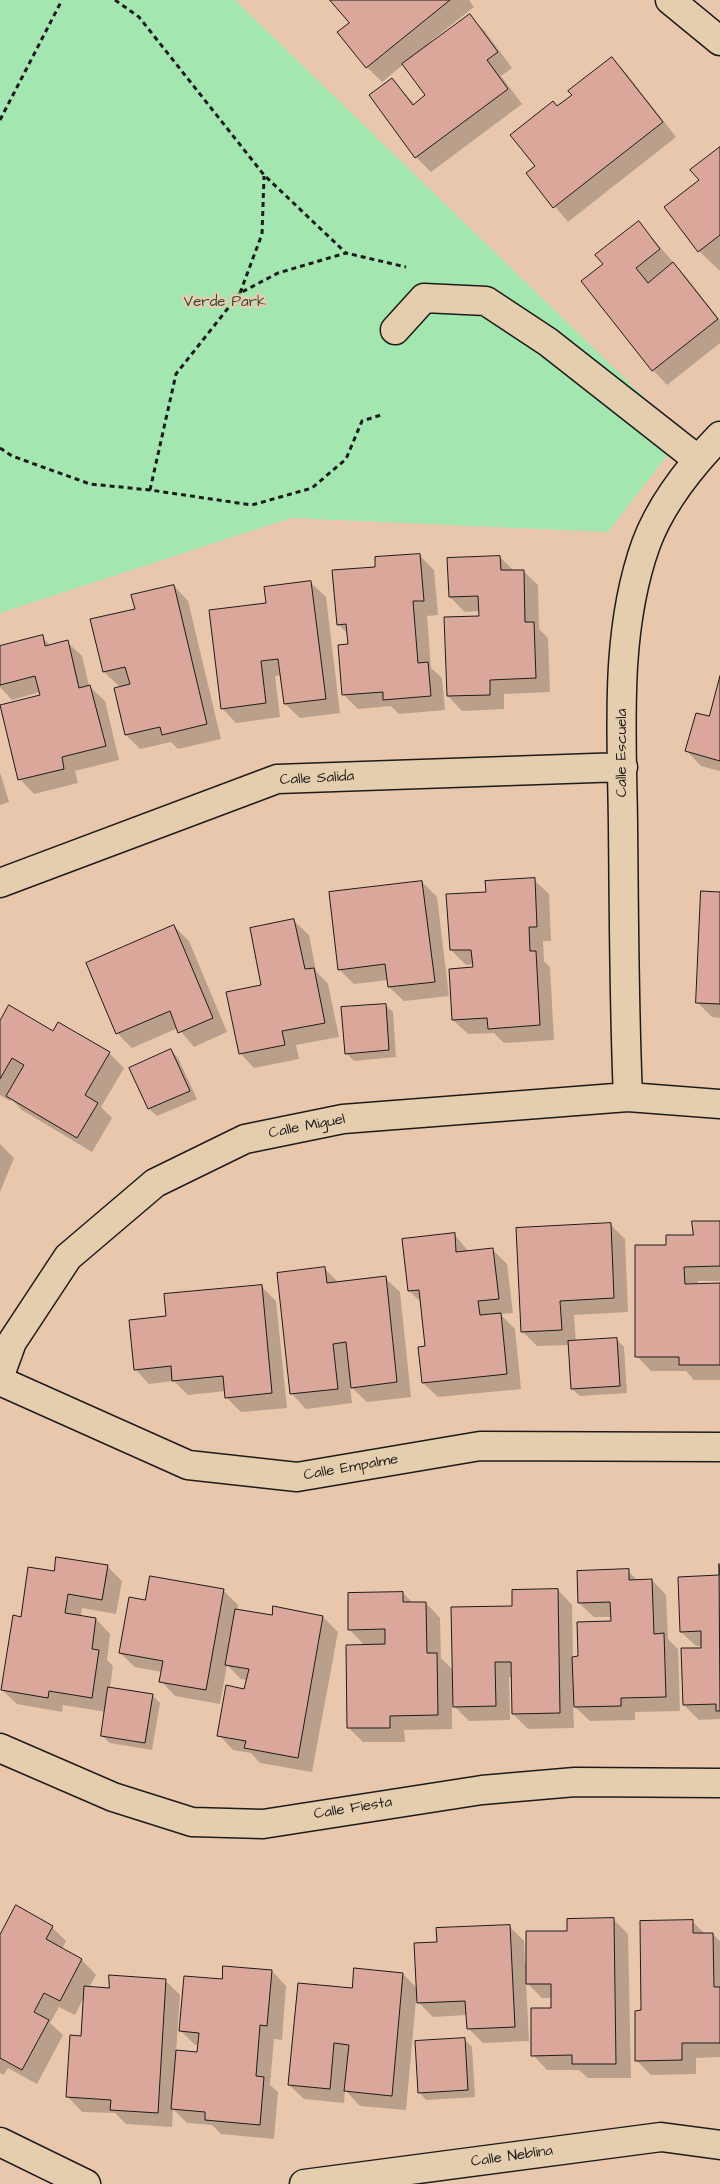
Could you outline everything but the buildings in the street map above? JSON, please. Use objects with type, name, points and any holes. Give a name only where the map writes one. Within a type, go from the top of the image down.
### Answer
[{"type":"street","points":[[670,0],[720,41]]},
{"type":"street","points":[[395,330],[424,298],[486,301],[548,342],[697,460]]},
{"type":"street","name":"Calle Escuela","points":[[628,1097],[623,767],[624,656],[630,600],[646,544],[666,504],[697,460],[720,436]]},
{"type":"street","name":"Calle Salida","points":[[0,883],[277,779],[623,767]]},
{"type":"street","name":"Calle Miguel","points":[[0,1375],[12,1342],[68,1257],[155,1184],[245,1139],[343,1118],[628,1097],[720,1104]]},
{"type":"street","name":"Calle Empalme","points":[[0,1381],[188,1465],[296,1477],[480,1446],[720,1448]]},
{"type":"street","name":"Calle Fiesta","points":[[0,1748],[113,1798],[192,1822],[263,1824],[482,1790],[575,1782],[720,1783]]},
{"type":"street","name":"Calle Neblina","points":[[304,2184],[661,2137],[720,2145]]},
{"type":"street","points":[[0,2142],[86,2184]]},
{"type":"path","points":[[0,120],[62,0]]},
{"type":"path","points":[[115,0],[139,17],[264,175],[346,253],[407,268],[424,298]]},
{"type":"path","points":[[150,490],[176,374],[240,293],[262,234],[264,175]]},
{"type":"path","points":[[240,293],[278,273],[346,253]]},
{"type":"path","points":[[0,448],[12,456],[90,484],[150,490],[252,505],[312,488],[346,459],[362,421],[384,414]]},
{"type":"green space","name":"Verde Park","points":[[0,0],[235,0],[683,435],[608,532],[291,518],[0,613]]}]
